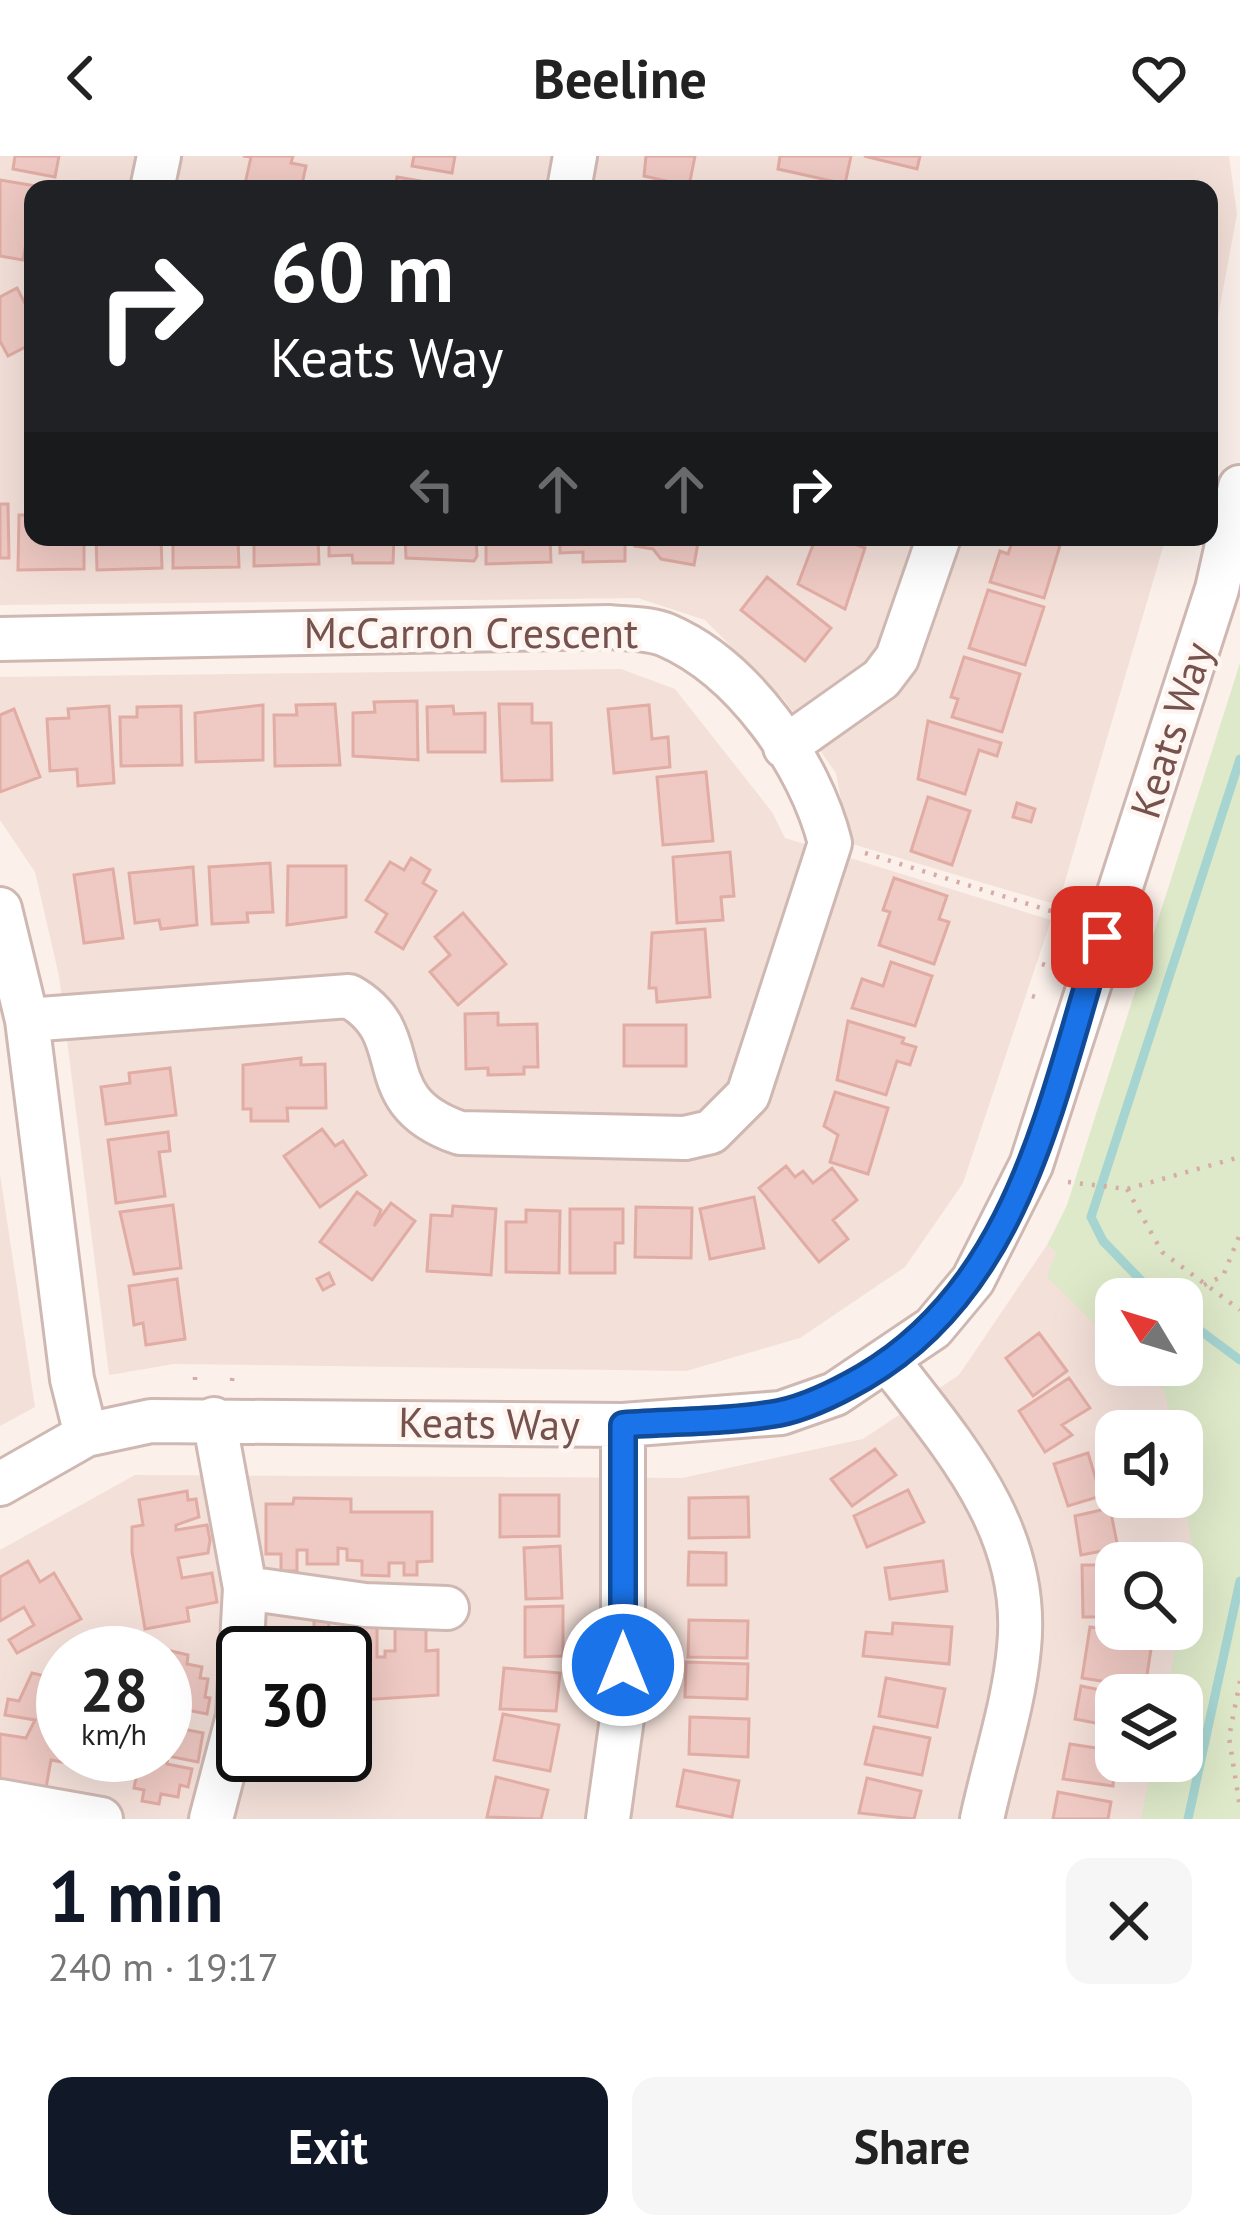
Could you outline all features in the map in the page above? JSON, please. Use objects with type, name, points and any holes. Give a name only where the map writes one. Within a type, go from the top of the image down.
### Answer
[{"type":"street","name":"Keats Way","points":[[0,1484],[86,1435],[223,1400],[623,1425],[782,1412],[835,1394],[889,1362],[933,1328],[973,1280],[1031,1165],[1217,589],[1240,488]]},
{"type":"street","points":[[785,747],[880,679],[897,658],[936,546]]},
{"type":"street","name":"McCarron Crescent","points":[[0,639],[610,627],[662,633],[707,657],[785,747],[822,809],[830,842]]},
{"type":"street","points":[[27,1020],[349,996],[386,1029],[396,1079],[408,1104],[430,1123],[460,1133],[685,1138],[711,1132],[748,1095],[830,842]]},
{"type":"street","points":[[0,909],[27,1020],[72,1379],[86,1435]]},
{"type":"street","points":[[889,1362],[976,1476],[1005,1533],[1019,1593],[1019,1648],[982,1819]]},
{"type":"street","points":[[211,1819],[238,1716],[245,1588],[223,1400]]},
{"type":"street","points":[[608,1819],[623,1711],[623,1425]]},
{"type":"street","points":[[245,1588],[364,1605],[447,1608]]},
{"type":"street","points":[[0,1801],[90,1818]]},
{"type":"path","points":[[830,842],[1072,918]]},
{"type":"path","points":[[1042,964],[1051,968]]},
{"type":"path","points":[[1032,996],[1041,999]]},
{"type":"path","points":[[1067,1182],[1127,1189],[1240,1157]]},
{"type":"path","points":[[1127,1189],[1162,1252],[1240,1310]]},
{"type":"path","points":[[1204,1285],[1222,1276],[1240,1234]]},
{"type":"path","points":[[195,1369],[195,1380]]},
{"type":"path","points":[[223,1400],[233,1370]]},
{"type":"path","points":[[1240,1681],[1228,1737],[1240,1808]]},
{"type":"shaded area","points":[[0,156],[1229,156],[1237,214],[1218,316],[1218,180],[24,180],[24,546],[1163,546],[1058,905],[849,843],[836,773],[785,701],[705,620],[638,598],[0,605]]},
{"type":"shaded area","points":[[621,669],[675,689],[772,812],[785,838],[1051,920],[963,1183],[905,1267],[800,1338],[686,1371],[174,1364],[109,1375],[59,976],[35,872],[0,820],[0,677]]},
{"type":"shaded area","points":[[0,1174],[35,1407],[0,1426]]},
{"type":"shaded area","points":[[1047,1245],[1095,1280],[1095,1386],[1203,1386],[1203,1369],[1229,1374],[1203,1610],[1203,1542],[1095,1542],[1095,1650],[1199,1650],[1196,1674],[1095,1674],[1095,1782],[1184,1782],[1180,1819],[0,1819],[0,1550],[135,1475],[682,1478],[863,1439],[959,1375]]},
{"type":"green space","points":[[1240,663],[1240,1819],[1141,1819],[1149,1782],[1203,1782],[1203,1674],[1170,1674],[1175,1650],[1203,1650],[1203,1542],[1192,1542],[1187,1518],[1203,1518],[1203,1410],[1168,1410],[1159,1386],[1203,1386],[1203,1278],[1095,1278],[1095,1324],[1047,1277],[1056,1252],[1047,1245],[1067,1205]]},
{"type":"building","points":[[15,156],[59,156],[55,177],[13,169]]},
{"type":"building","points":[[243,156],[293,156],[291,163],[306,166],[303,180],[246,180],[251,157]]},
{"type":"building","points":[[414,156],[455,156],[452,173],[412,166]]},
{"type":"building","points":[[646,156],[695,156],[690,180],[644,176]]},
{"type":"building","points":[[780,156],[851,156],[846,180],[778,169]]},
{"type":"building","points":[[864,156],[920,156],[917,169]]},
{"type":"building","points":[[0,180],[24,184],[24,254],[23,260],[0,256]]},
{"type":"building","points":[[17,288],[24,302],[24,348],[8,356],[0,341],[0,297]]},
{"type":"building","points":[[0,504],[8,504],[9,558],[0,558]]},
{"type":"building","points":[[19,515],[24,515],[24,546],[84,546],[84,569],[18,570]]},
{"type":"building","points":[[96,546],[161,546],[162,568],[97,570]]},
{"type":"building","points":[[173,546],[238,546],[239,567],[173,568]]},
{"type":"building","points":[[254,546],[318,546],[319,564],[254,566]]},
{"type":"building","points":[[329,546],[394,546],[393,563],[353,563],[352,555],[329,556]]},
{"type":"building","points":[[405,546],[476,546],[474,561],[406,558]]},
{"type":"building","points":[[486,546],[550,546],[551,562],[486,564]]},
{"type":"building","points":[[560,546],[625,546],[625,561],[583,562],[583,552],[560,553]]},
{"type":"building","points":[[635,546],[697,546],[694,565],[661,559],[653,549]]},
{"type":"building","points":[[813,546],[865,548],[845,609],[798,584]]},
{"type":"building","points":[[1011,546],[1060,546],[1044,598],[990,582],[1000,551],[1008,554]]},
{"type":"building","points":[[767,577],[831,628],[805,661],[741,610]]},
{"type":"building","points":[[988,590],[1044,607],[1025,665],[969,648]]},
{"type":"building","points":[[964,657],[1020,674],[1002,732],[952,717],[958,699],[951,697]]},
{"type":"building","points":[[417,701],[418,760],[353,756],[353,713],[375,712],[374,702]]},
{"type":"building","points":[[335,704],[340,765],[275,766],[274,715],[297,715],[296,705]]},
{"type":"building","points":[[499,704],[532,704],[532,723],[551,723],[552,780],[502,781]]},
{"type":"building","points":[[263,705],[263,760],[196,762],[195,713]]},
{"type":"building","points":[[649,705],[652,739],[668,737],[670,767],[614,773],[608,709]]},
{"type":"building","points":[[109,706],[114,783],[78,786],[77,769],[50,771],[47,719],[69,718],[68,709]]},
{"type":"building","points":[[181,706],[182,765],[121,766],[120,717],[137,717],[137,707]]},
{"type":"building","points":[[453,706],[454,714],[485,713],[485,752],[428,752],[427,707]]},
{"type":"building","points":[[14,709],[40,777],[0,792],[0,715]]},
{"type":"building","points":[[928,721],[1001,743],[997,756],[979,750],[965,794],[918,779]]},
{"type":"building","points":[[706,772],[713,841],[663,845],[657,777]]},
{"type":"building","points":[[928,797],[970,811],[952,865],[911,851]]},
{"type":"building","points":[[1017,803],[1035,809],[1031,822],[1013,817]]},
{"type":"building","points":[[730,852],[734,896],[721,897],[723,920],[677,923],[673,857]]},
{"type":"building","points":[[411,858],[430,870],[423,883],[436,891],[403,949],[376,932],[387,914],[366,900],[390,862],[404,870]]},
{"type":"building","points":[[270,863],[273,912],[247,913],[248,922],[212,924],[209,867]]},
{"type":"building","points":[[288,866],[346,866],[346,917],[287,925]]},
{"type":"building","points":[[193,867],[197,925],[161,929],[159,920],[135,923],[129,873]]},
{"type":"building","points":[[113,869],[123,938],[84,943],[74,875]]},
{"type":"building","points":[[894,878],[947,896],[939,919],[949,922],[934,964],[879,945],[890,912],[883,910]]},
{"type":"building","points":[[463,913],[506,964],[458,1005],[430,972],[450,955],[435,937]]},
{"type":"building","points":[[705,929],[710,997],[657,1002],[656,988],[649,988],[652,933]]},
{"type":"building","points":[[891,962],[932,976],[915,1026],[852,1008],[862,979],[883,986]]},
{"type":"building","points":[[498,1013],[498,1025],[537,1024],[538,1067],[524,1067],[524,1074],[488,1075],[488,1068],[466,1069],[465,1014]]},
{"type":"building","points":[[848,1021],[904,1038],[902,1043],[916,1047],[910,1065],[897,1061],[886,1095],[837,1080]]},
{"type":"building","points":[[624,1025],[686,1025],[686,1066],[624,1066]]},
{"type":"building","points":[[301,1058],[301,1065],[325,1064],[326,1108],[287,1108],[288,1121],[251,1121],[251,1109],[243,1109],[243,1065]]},
{"type":"building","points":[[170,1068],[176,1115],[106,1124],[101,1087],[130,1083],[129,1073]]},
{"type":"building","points":[[835,1092],[888,1108],[868,1174],[830,1162],[838,1135],[824,1126]]},
{"type":"building","points":[[322,1129],[335,1146],[343,1141],[366,1175],[320,1207],[284,1156]]},
{"type":"building","points":[[168,1132],[170,1151],[159,1152],[165,1196],[116,1203],[108,1140]]},
{"type":"building","points":[[786,1166],[795,1177],[803,1171],[813,1183],[832,1168],[857,1200],[833,1220],[848,1239],[819,1262],[759,1188]]},
{"type":"building","points":[[357,1192],[381,1210],[374,1226],[391,1203],[415,1221],[372,1280],[320,1242]]},
{"type":"building","points":[[754,1197],[764,1248],[710,1259],[700,1209]]},
{"type":"building","points":[[173,1205],[181,1268],[134,1274],[120,1212]]},
{"type":"building","points":[[453,1206],[496,1209],[491,1275],[427,1271],[431,1215],[452,1216]]},
{"type":"building","points":[[636,1207],[692,1208],[691,1258],[635,1257]]},
{"type":"building","points":[[570,1209],[623,1209],[623,1243],[615,1243],[615,1273],[570,1273]]},
{"type":"building","points":[[526,1210],[560,1211],[559,1273],[506,1272],[506,1222],[526,1222]]},
{"type":"building","points":[[329,1273],[334,1284],[323,1290],[317,1279]]},
{"type":"building","points":[[177,1279],[185,1339],[146,1345],[143,1323],[134,1325],[129,1286]]},
{"type":"building","points":[[1039,1333],[1067,1371],[1033,1396],[1006,1358]]},
{"type":"building","points":[[1069,1378],[1090,1408],[1062,1425],[1072,1435],[1045,1452],[1019,1411]]},
{"type":"building","points":[[875,1449],[896,1475],[852,1506],[831,1479]]},
{"type":"building","points":[[1088,1453],[1095,1498],[1068,1506],[1054,1464]]},
{"type":"building","points":[[908,1490],[924,1522],[867,1547],[854,1516]]},
{"type":"building","points":[[187,1491],[188,1500],[196,1499],[199,1517],[176,1525],[176,1530],[207,1525],[208,1553],[178,1558],[182,1578],[212,1573],[217,1602],[187,1608],[189,1621],[144,1626],[132,1552],[132,1527],[143,1525],[139,1500]]},
{"type":"building","points":[[500,1495],[559,1495],[559,1536],[500,1537]]},
{"type":"building","points":[[748,1497],[749,1537],[689,1538],[689,1498]]},
{"type":"building","points":[[294,1498],[351,1499],[351,1512],[432,1512],[432,1561],[417,1562],[417,1575],[404,1575],[404,1563],[389,1563],[389,1576],[362,1575],[362,1561],[347,1560],[347,1549],[338,1548],[338,1564],[307,1564],[307,1550],[297,1550],[297,1571],[281,1571],[281,1554],[266,1554],[266,1504],[293,1504]]},
{"type":"building","points":[[1095,1511],[1095,1518],[1112,1518],[1117,1542],[1095,1542],[1095,1552],[1081,1555],[1075,1516]]},
{"type":"building","points":[[560,1546],[562,1598],[526,1599],[524,1548]]},
{"type":"building","points":[[689,1552],[726,1553],[726,1585],[688,1585]]},
{"type":"building","points":[[28,1561],[40,1582],[54,1573],[81,1619],[68,1626],[36,1626],[36,1643],[17,1653],[9,1640],[34,1625],[24,1607],[0,1621],[0,1577]]},
{"type":"building","points":[[943,1561],[947,1591],[890,1599],[885,1568]]},
{"type":"building","points":[[1082,1565],[1095,1565],[1095,1617],[1083,1617]]},
{"type":"building","points":[[563,1606],[563,1656],[525,1657],[525,1607]]},
{"type":"building","points":[[314,1619],[329,1619],[329,1626],[314,1626]]},
{"type":"building","points":[[395,1620],[426,1620],[426,1651],[438,1650],[438,1695],[372,1699],[372,1626],[347,1625],[377,1625],[377,1657],[395,1651]]},
{"type":"building","points":[[689,1620],[748,1621],[747,1658],[688,1657]]},
{"type":"building","points":[[893,1623],[952,1627],[949,1664],[863,1656],[866,1632],[892,1634]]},
{"type":"building","points":[[1090,1627],[1095,1628],[1095,1650],[1151,1650],[1147,1674],[1082,1678]]},
{"type":"building","points":[[686,1662],[748,1664],[747,1699],[685,1697]]},
{"type":"building","points":[[192,1665],[202,1667],[200,1678],[208,1679],[207,1714],[192,1711]]},
{"type":"building","points":[[504,1668],[560,1673],[556,1711],[500,1709]]},
{"type":"building","points":[[32,1673],[36,1674],[36,1782],[47,1782],[46,1788],[32,1785],[31,1794],[14,1791],[16,1782],[0,1779],[0,1734],[26,1738],[35,1720],[5,1715],[8,1699],[19,1701]]},
{"type":"building","points":[[886,1678],[945,1689],[937,1727],[879,1716]]},
{"type":"building","points":[[1081,1686],[1095,1689],[1095,1723],[1075,1719]]},
{"type":"building","points":[[503,1714],[559,1725],[550,1771],[494,1760]]},
{"type":"building","points":[[690,1717],[749,1719],[748,1757],[689,1754]]},
{"type":"building","points":[[874,1727],[930,1738],[922,1775],[865,1764]]},
{"type":"building","points":[[192,1731],[203,1733],[198,1762],[192,1761]]},
{"type":"building","points":[[1070,1744],[1095,1748],[1095,1782],[1113,1782],[1113,1786],[1063,1779]]},
{"type":"building","points":[[684,1770],[739,1781],[732,1817],[677,1806]]},
{"type":"building","points":[[496,1777],[548,1790],[541,1819],[487,1817]]},
{"type":"building","points":[[867,1778],[921,1791],[914,1819],[859,1813]]},
{"type":"building","points":[[135,1782],[189,1782],[188,1787],[180,1785],[178,1797],[161,1794],[159,1804],[142,1801],[144,1790],[134,1788]]},
{"type":"building","points":[[1058,1792],[1111,1802],[1108,1819],[1053,1819]]},
{"type":"waterway","points":[[1139,1278],[1103,1241],[1091,1217],[1240,759]]},
{"type":"waterway","points":[[1203,1333],[1240,1360]]},
{"type":"waterway","points":[[1188,1819],[1240,1581]]},
{"type":"route","points":[[623,1665],[623,1425],[782,1412],[835,1394],[889,1362],[933,1328],[973,1280],[1031,1165],[1102,937]]}]
